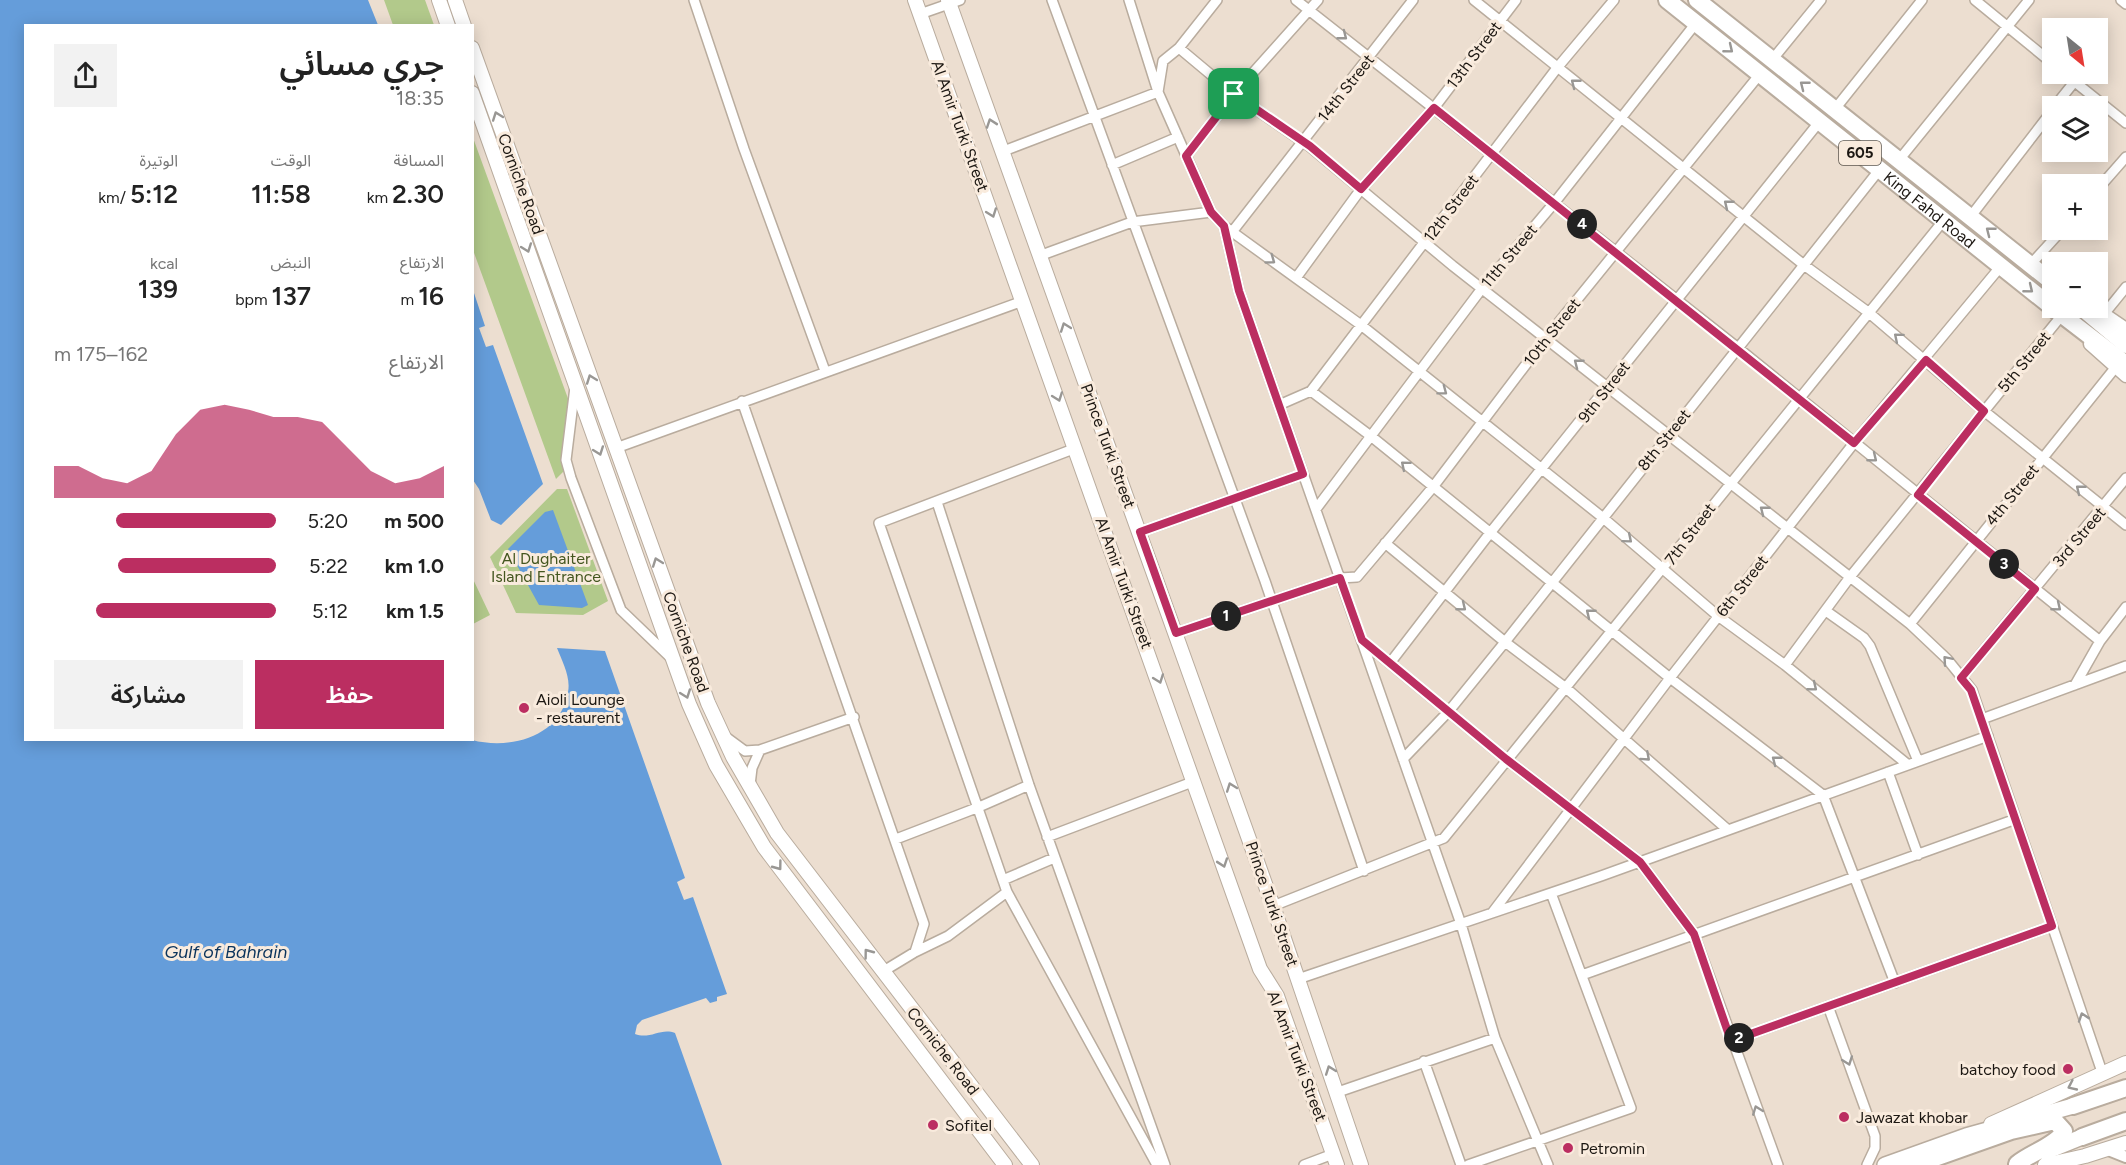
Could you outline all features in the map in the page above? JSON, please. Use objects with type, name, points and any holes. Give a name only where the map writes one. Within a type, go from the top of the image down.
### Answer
[{"type":"highway","name":"King Fahd Road","points":[[1667,0],[2042,299]]},
{"type":"highway","name":"King Fahd Road","points":[[1701,1],[1772,60],[2042,272]]},
{"type":"highway","name":"King Fahd Road","points":[[2065,318],[2121,366]]},
{"type":"highway","points":[[2094,318],[2126,345]]},
{"type":"highway","points":[[1885,1165],[1966,1136],[2073,1106],[2126,1088]]},
{"type":"highway","points":[[1915,1165],[2028,1127],[2055,1121],[2064,1131],[2051,1144],[2030,1153],[2016,1165]]},
{"type":"highway","points":[[2016,1165],[2126,1121]]},
{"type":"main road","points":[[439,0],[447,24]]},
{"type":"main road","points":[[455,0],[463,24]]},
{"type":"main road","name":"Al Amir Turki Street","points":[[915,0],[1195,781],[1260,969],[1277,996],[1335,1160]]},
{"type":"main road","name":"Prince Turki Street","points":[[952,1],[1001,152],[1176,633],[1338,1092],[1361,1165]]},
{"type":"main road","name":"Corniche Road","points":[[474,54],[708,703],[722,733],[777,833],[1032,1165]]},
{"type":"main road","name":"Corniche Road","points":[[474,99],[689,704],[717,765],[764,848],[1005,1165]]},
{"type":"main road","points":[[2108,316],[2126,329]]},
{"type":"main road","points":[[2121,366],[2126,376]]},
{"type":"main road","points":[[1277,996],[1300,984]]},
{"type":"main road","points":[[1966,1136],[2126,1063]]},
{"type":"main road","points":[[2045,1165],[2126,1143]]},
{"type":"street","points":[[694,0],[744,149],[825,371]]},
{"type":"street","points":[[1052,0],[1272,600],[1364,871]]},
{"type":"street","points":[[1129,0],[1158,92],[1211,212],[1224,226],[1362,325],[1602,517],[1718,616],[1785,665],[1907,764]]},
{"type":"street","points":[[1158,92],[1162,61],[1179,48],[1216,0]]},
{"type":"street","points":[[1296,0],[1738,348],[2100,641]]},
{"type":"street","points":[[1186,156],[1234,94],[1318,0]]},
{"type":"street","name":"14th Street","points":[[1232,232],[1413,0]]},
{"type":"street","points":[[1474,0],[1804,265],[1868,312],[1984,411],[2126,525]]},
{"type":"street","name":"13th Street","points":[[1296,278],[1361,189],[1434,108],[1516,0]]},
{"type":"street","name":"12th Street","points":[[1279,405],[1311,391],[1557,68],[1614,0]]},
{"type":"street","points":[[1772,60],[1821,0]]},
{"type":"street","points":[[1835,109],[1922,0]]},
{"type":"street","points":[[1975,0],[2042,55]]},
{"type":"street","points":[[1899,160],[2029,0]]},
{"type":"street","points":[[2121,0],[2126,4]]},
{"type":"street","points":[[920,14],[952,1]]},
{"type":"street","name":"11th Street","points":[[1316,509],[1483,287],[1554,202],[1696,23]]},
{"type":"street","points":[[1179,48],[1234,94],[1303,142],[1546,338],[1910,624],[1947,659],[1971,690],[1982,719],[2102,1072]]},
{"type":"street","name":"10th Street","points":[[1176,633],[1340,578],[1357,577],[1432,488],[1546,338],[1760,74]]},
{"type":"street","points":[[2063,96],[2073,84]]},
{"type":"street","points":[[2079,84],[2126,123]]},
{"type":"street","points":[[1001,152],[1158,92]]},
{"type":"street","name":"9th Street","points":[[1390,663],[1490,533],[1820,122]]},
{"type":"street","points":[[1971,216],[2042,124]]},
{"type":"street","points":[[1113,165],[1178,137]]},
{"type":"street","points":[[2108,177],[2126,157]]},
{"type":"street","name":"8th Street","points":[[1403,759],[1449,711],[1505,642],[1880,169]]},
{"type":"street","points":[[1039,256],[1132,222],[1211,212]]},
{"type":"street","name":"7th Street","points":[[1273,906],[1444,838],[1944,220]]},
{"type":"street","points":[[1224,226],[1239,291],[1461,924],[1495,1038],[1548,1165]]},
{"type":"street","points":[[2032,263],[2052,240]]},
{"type":"street","name":"6th Street","points":[[1492,913],[1670,678],[1854,443],[1926,360],[2001,266]]},
{"type":"street","points":[[2108,303],[2126,288]]},
{"type":"street","points":[[616,448],[1023,301]]},
{"type":"street","name":"5th Street","points":[[1785,665],[1850,577],[1984,411],[2049,318]]},
{"type":"street","name":"4th Street","points":[[1910,624],[1974,541],[2121,366]]},
{"type":"street","points":[[576,385],[566,460],[571,478],[621,610],[674,661]]},
{"type":"street","points":[[1311,391],[1372,437],[1432,488],[1670,678],[1823,795],[1895,983]]},
{"type":"street","points":[[742,401],[854,717],[924,924],[915,952]]},
{"type":"street","points":[[1076,448],[879,523],[1007,892],[1157,1165]]},
{"type":"street","points":[[1140,532],[1303,474]]},
{"type":"street","name":"3rd Street","points":[[1961,678],[2104,508],[2126,478]]},
{"type":"street","points":[[937,502],[1054,858],[1165,1165]]},
{"type":"street","points":[[1385,543],[1505,642],[1566,688],[1728,830]]},
{"type":"street","points":[[2075,685],[2100,641],[2126,607]]},
{"type":"street","points":[[1826,611],[1864,638],[1870,645],[1918,761]]},
{"type":"street","points":[[1362,640],[1506,759],[1640,862],[1694,934],[1778,1165]]},
{"type":"street","points":[[1982,719],[2126,666]]},
{"type":"street","points":[[722,733],[745,751],[760,750],[854,717]]},
{"type":"street","points":[[1300,984],[1461,924],[1988,736]]},
{"type":"street","points":[[750,786],[752,768],[760,750]]},
{"type":"street","points":[[1888,772],[1918,855]]},
{"type":"street","points":[[1047,837],[1195,781]]},
{"type":"street","points":[[896,839],[1029,785]]},
{"type":"street","points":[[1582,975],[2016,819]]},
{"type":"street","points":[[1003,880],[1054,858]]},
{"type":"street","points":[[882,972],[948,936],[1007,892]]},
{"type":"street","points":[[1468,1165],[1631,1108],[1551,893]]},
{"type":"street","points":[[1731,1041],[2052,926]]},
{"type":"street","points":[[1828,1006],[1875,1136],[1875,1148],[1867,1165]]},
{"type":"street","points":[[1338,1092],[1495,1038]]},
{"type":"street","points":[[1424,1061],[1461,1165]]},
{"type":"street","points":[[2106,1149],[2126,1157]]},
{"type":"street","points":[[1304,1165],[1335,1160]]},
{"type":"green space","points":[[384,0],[425,0],[434,24],[393,24]]},
{"type":"green space","points":[[474,140],[570,404],[564,471],[556,479],[474,253]]},
{"type":"green space","name":"Al Dughaiter Island Entrance","points":[[557,489],[567,489],[608,601],[583,615],[516,613],[490,557]]},
{"type":"green space","points":[[474,581],[490,615],[474,623]]},
{"type":"water","name":"Gulf of Bahrain","points":[[0,0],[368,0],[378,24],[24,24],[24,741],[474,740],[502,743],[517,741],[545,730],[563,707],[569,686],[566,669],[557,648],[605,651],[685,878],[677,882],[684,900],[693,897],[727,994],[717,997],[717,1001],[710,1003],[706,998],[642,1020],[637,1025],[635,1034],[646,1036],[665,1031],[675,1033],[722,1165],[0,1165]]},
{"type":"water","points":[[474,293],[485,326],[479,328],[486,347],[493,345],[543,484],[501,525],[491,520],[474,482]]},
{"type":"water","points":[[553,510],[588,605],[582,608],[539,605],[508,549],[545,512]]},
{"type":"place","name":"Aioli Lounge - restaurent","points":[[524,708]]},
{"type":"place","name":"batchoy food","points":[[2068,1069]]},
{"type":"place","name":"Jawazat khobar","points":[[1844,1117]]},
{"type":"place","name":"Sofitel","points":[[933,1125]]},
{"type":"place","name":"Petromin","points":[[1568,1148]]},
{"type":"route","points":[[1234,94],[1310,146],[1361,189],[1434,108],[1738,348],[1854,443],[1926,360],[1984,411],[1918,495],[2035,589],[1961,678],[1971,690],[1988,736],[2052,926],[1731,1041],[1694,934],[1640,862],[1506,759],[1362,640],[1340,578],[1176,633],[1140,532],[1303,474],[1239,291],[1224,226],[1211,212],[1186,156],[1234,94]]}]
